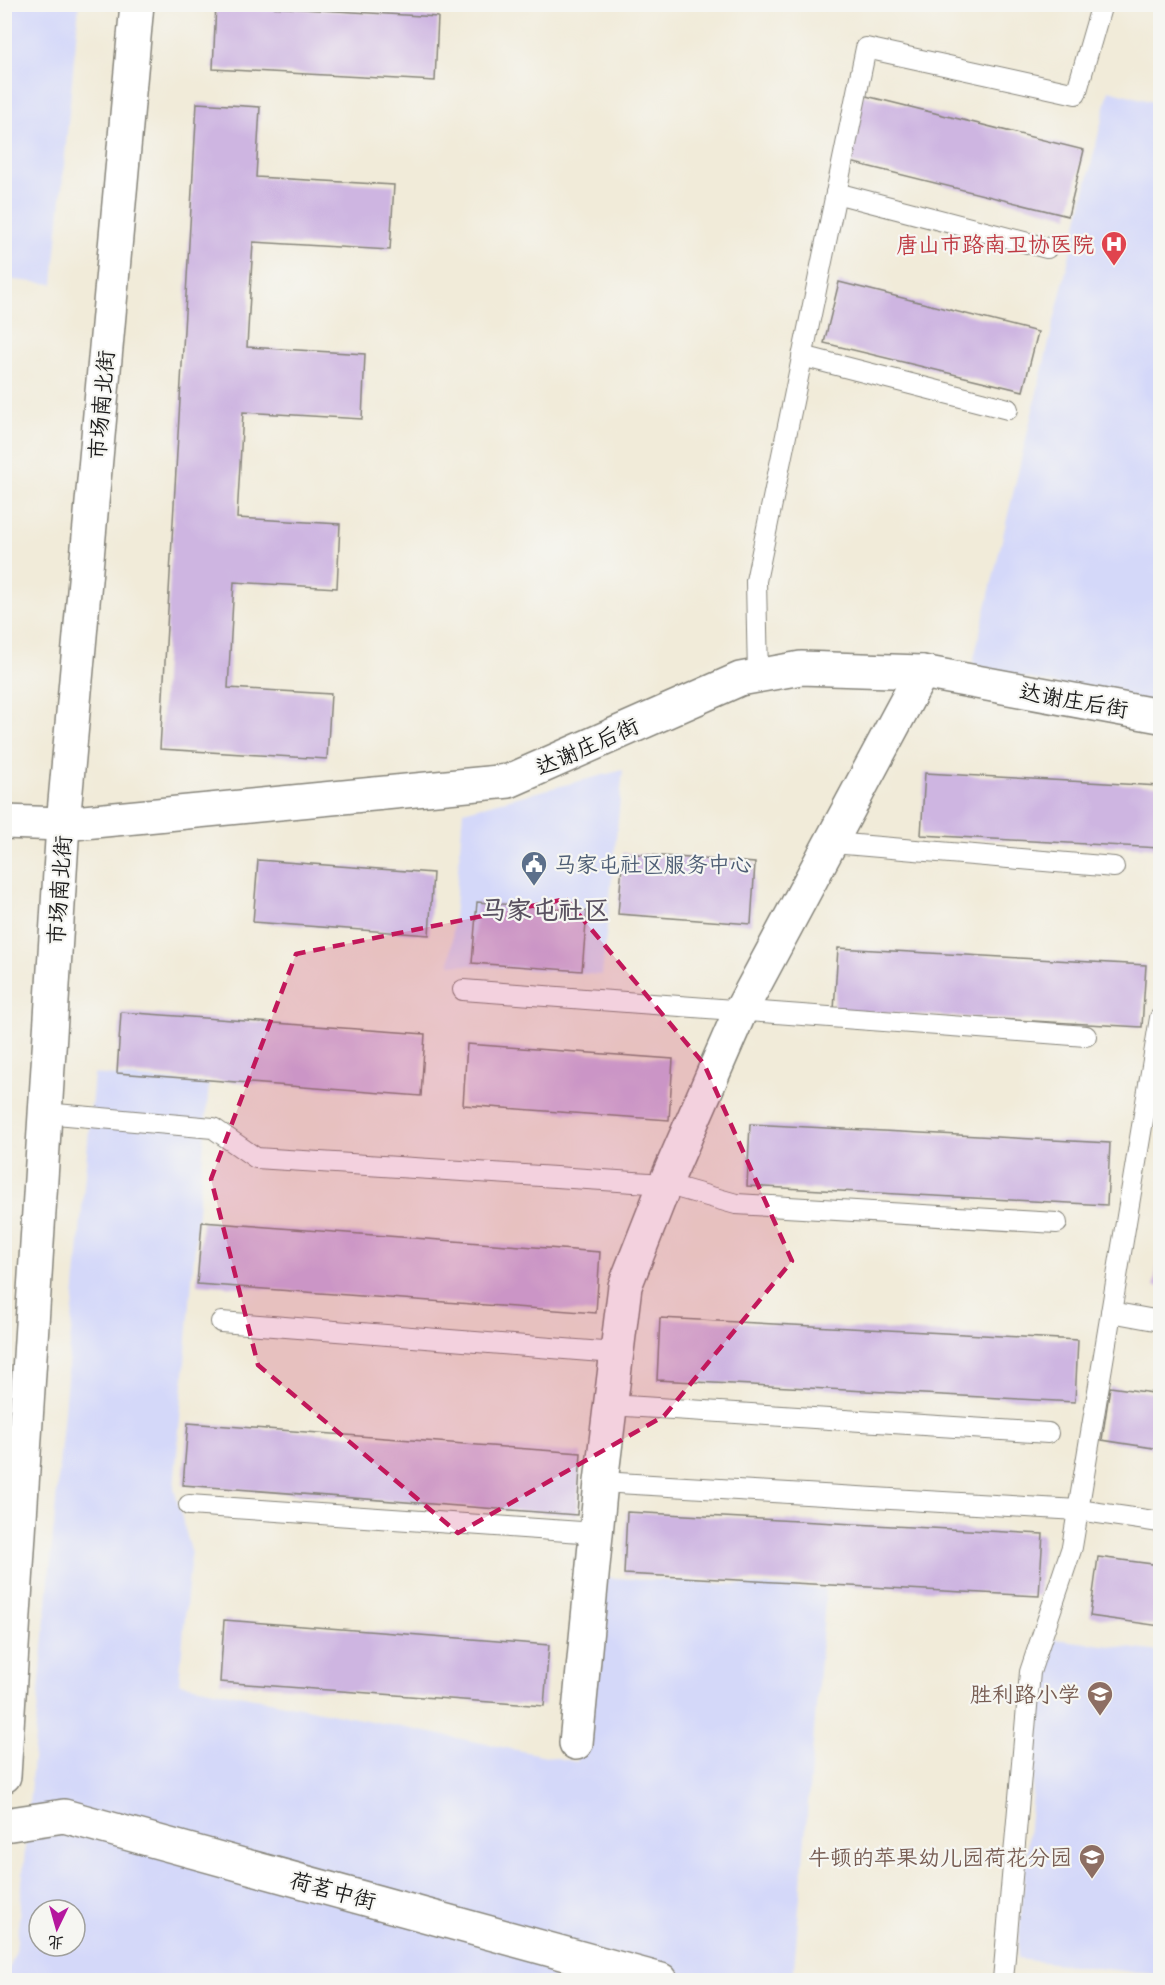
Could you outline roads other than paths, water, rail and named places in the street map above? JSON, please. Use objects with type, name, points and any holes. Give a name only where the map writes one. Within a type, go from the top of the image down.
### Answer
[{"type":"street","name":"市场南北街","points":[[4,1776],[63,824],[137,4]]},
{"type":"street","name":"达谢庄后街","points":[[4,822],[63,824],[509,781],[740,679],[801,668],[922,672],[1161,716]]},
{"type":"street","points":[[576,1743],[609,1404],[625,1286],[665,1184],[740,1012],[833,843],[922,672]]},
{"type":"street","name":"荷茗中街","points":[[4,1825],[64,1816],[661,1980]]},
{"type":"lane","points":[[758,676],[756,581],[866,48],[1076,94],[1102,4]]},
{"type":"lane","points":[[836,193],[1047,248]]},
{"type":"lane","points":[[802,356],[1008,409]]},
{"type":"lane","points":[[833,843],[1114,867]]},
{"type":"lane","points":[[463,990],[1086,1036]]},
{"type":"lane","points":[[1003,1980],[1029,1672],[1072,1547],[1161,1018]]},
{"type":"lane","points":[[45,1113],[213,1128],[256,1158],[665,1184],[736,1204],[1057,1223]]},
{"type":"lane","points":[[1111,1312],[1161,1321]]},
{"type":"lane","points":[[221,1322],[615,1353]]},
{"type":"lane","points":[[609,1404],[1048,1433]]},
{"type":"lane","points":[[601,1482],[1078,1510],[1161,1522]]},
{"type":"lane","points":[[189,1505],[596,1533]]},
{"type":"place","name":"唐山市路南卫协医院","points":[[1114,267]]},
{"type":"place","name":"马家屯社区服务中心","points":[[534,887]]},
{"type":"place","name":"胜利路小学","points":[[1100,1717]]},
{"type":"place","name":"牛顿的苹果幼儿园荷花分园","points":[[1092,1880]]},
{"type":"district","name":"马家屯社区","points":[[545,910]]}]
